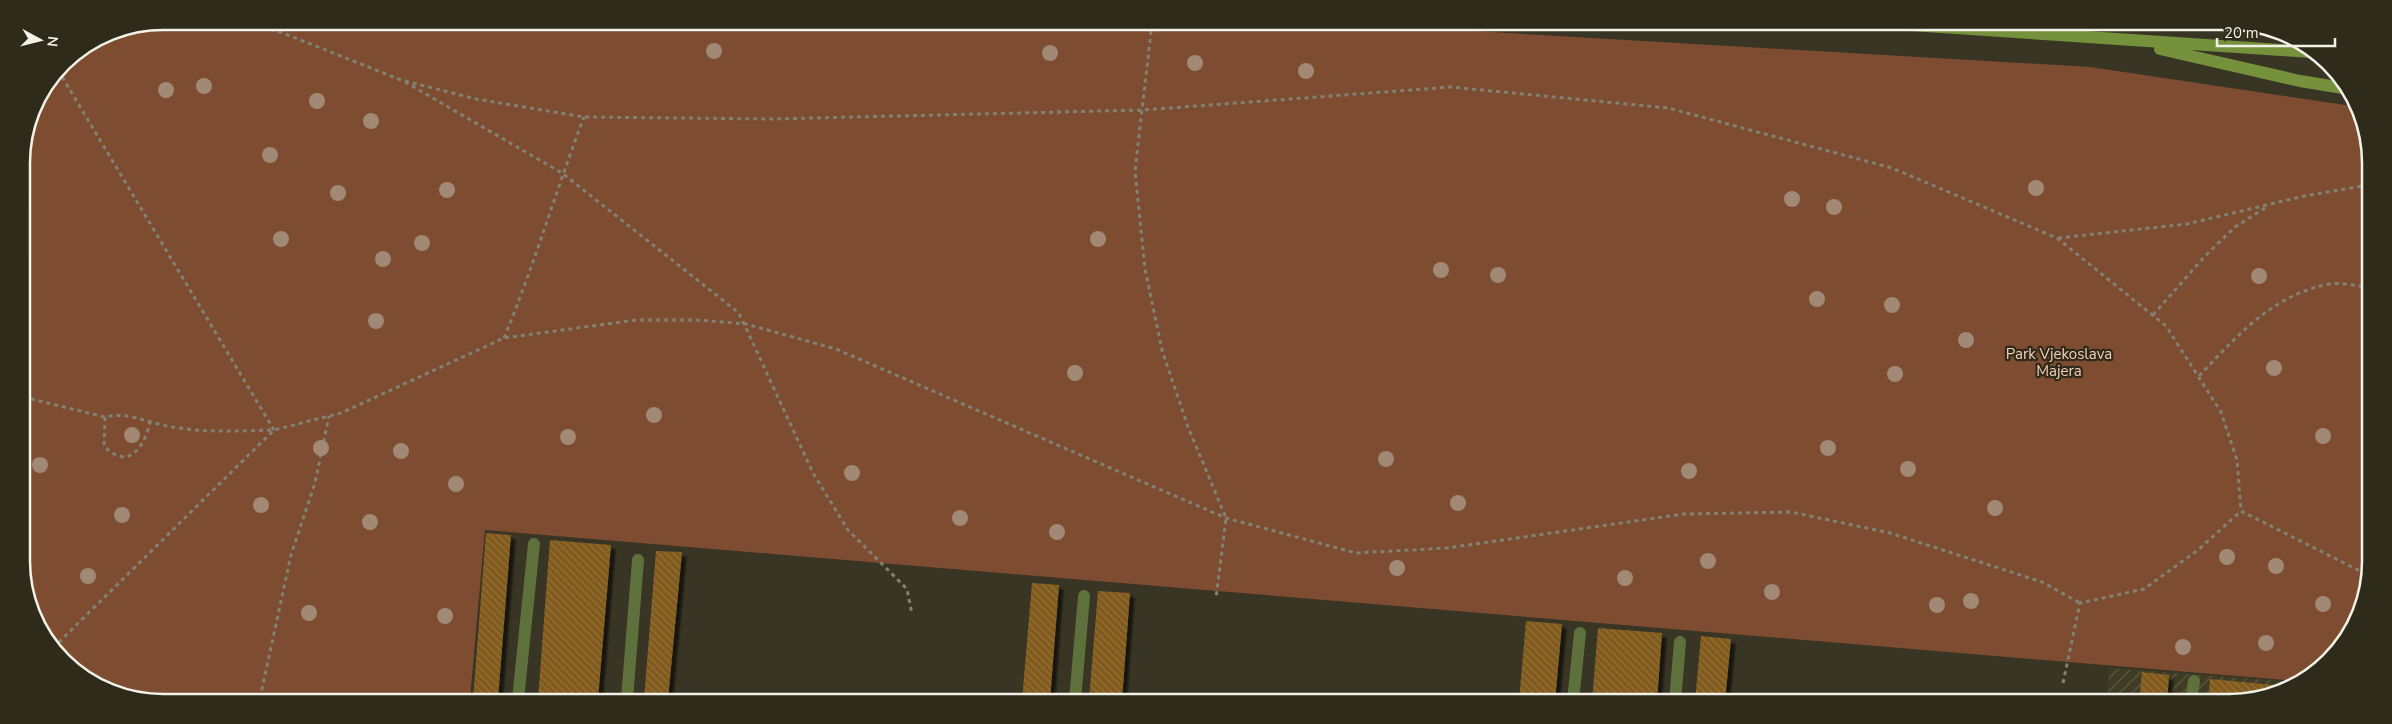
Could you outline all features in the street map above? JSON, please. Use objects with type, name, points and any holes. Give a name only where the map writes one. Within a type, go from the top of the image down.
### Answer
[{"type":"street","points":[[1981,30],[2301,51]]},
{"type":"street","points":[[2121,40],[2300,81],[2338,87]]},
{"type":"lane","points":[[519,694],[534,544]]},
{"type":"lane","points":[[627,694],[638,560]]},
{"type":"lane","points":[[1076,694],[1084,596]]},
{"type":"lane","points":[[1574,694],[1580,633]]},
{"type":"lane","points":[[1676,694],[1680,642]]},
{"type":"lane","points":[[2192,694],[2194,681]]},
{"type":"path","points":[[273,30],[401,80],[476,99],[584,118],[772,119],[1144,110],[1451,87],[1668,108],[1892,168],[2058,238],[2166,326],[2221,412],[2237,460],[2242,511]]},
{"type":"path","points":[[1151,30],[1144,110],[1135,171],[1149,287],[1162,350],[1188,427],[1226,518],[1216,598]]},
{"type":"path","points":[[62,76],[274,430]]},
{"type":"path","points":[[401,80],[562,173],[739,313],[746,324],[812,473],[848,530],[907,589],[912,614]]},
{"type":"path","points":[[504,338],[523,292],[562,173],[584,118]]},
{"type":"path","points":[[2058,238],[2187,224],[2271,204],[2362,186]]},
{"type":"path","points":[[2153,315],[2206,255],[2235,227],[2271,204]]},
{"type":"path","points":[[2199,376],[2243,329],[2284,298],[2330,283],[2362,286]]},
{"type":"path","points":[[30,399],[105,417],[115,414],[173,428],[216,431],[274,430],[340,413],[504,338],[636,320],[698,320],[746,324],[836,349],[1226,518],[1356,553],[1447,548],[1684,514],[1791,512],[1890,533],[2042,582],[2080,603],[2144,589],[2198,550],[2242,511]]},
{"type":"path","points":[[261,694],[291,555],[315,483],[329,416]]},
{"type":"path","points":[[105,417],[104,446],[112,455],[124,458],[136,452],[146,438],[150,422]]},
{"type":"path","points":[[58,643],[274,430]]},
{"type":"path","points":[[2242,511],[2361,572]]},
{"type":"path","points":[[2063,683],[2080,603]]},
{"type":"shaded area","points":[[2109,668],[2285,681],[2272,687],[2238,694],[2107,694]]},
{"type":"green space","name":"Park Vjekoslava Majera","points":[[163,30],[1456,30],[2090,67],[2349,106],[2355,120],[2361,145],[2362,163],[2361,579],[2352,612],[2340,635],[2329,649],[2310,667],[2287,680],[485,530],[470,694],[163,694],[145,693],[128,689],[96,676],[82,667],[63,649],[52,635],[37,604],[30,570],[30,154],[35,128],[40,112],[57,82],[75,63],[89,52],[120,37],[145,31]]},
{"type":"building","points":[[486,533],[511,535],[498,694],[473,694]]},
{"type":"building","points":[[550,540],[611,545],[598,694],[538,694]]},
{"type":"building","points":[[656,551],[682,552],[668,694],[644,694]]},
{"type":"building","points":[[1032,583],[1059,585],[1050,694],[1023,694]]},
{"type":"building","points":[[1098,591],[1130,593],[1122,694],[1089,694]]},
{"type":"building","points":[[1526,621],[1562,624],[1556,694],[1520,694]]},
{"type":"building","points":[[1598,628],[1662,633],[1658,694],[1593,694]]},
{"type":"building","points":[[1701,636],[1731,639],[1726,694],[1696,694]]},
{"type":"building","points":[[2142,672],[2169,675],[2168,694],[2140,694]]},
{"type":"building","points":[[2210,679],[2274,685],[2238,694],[2209,694]]}]
